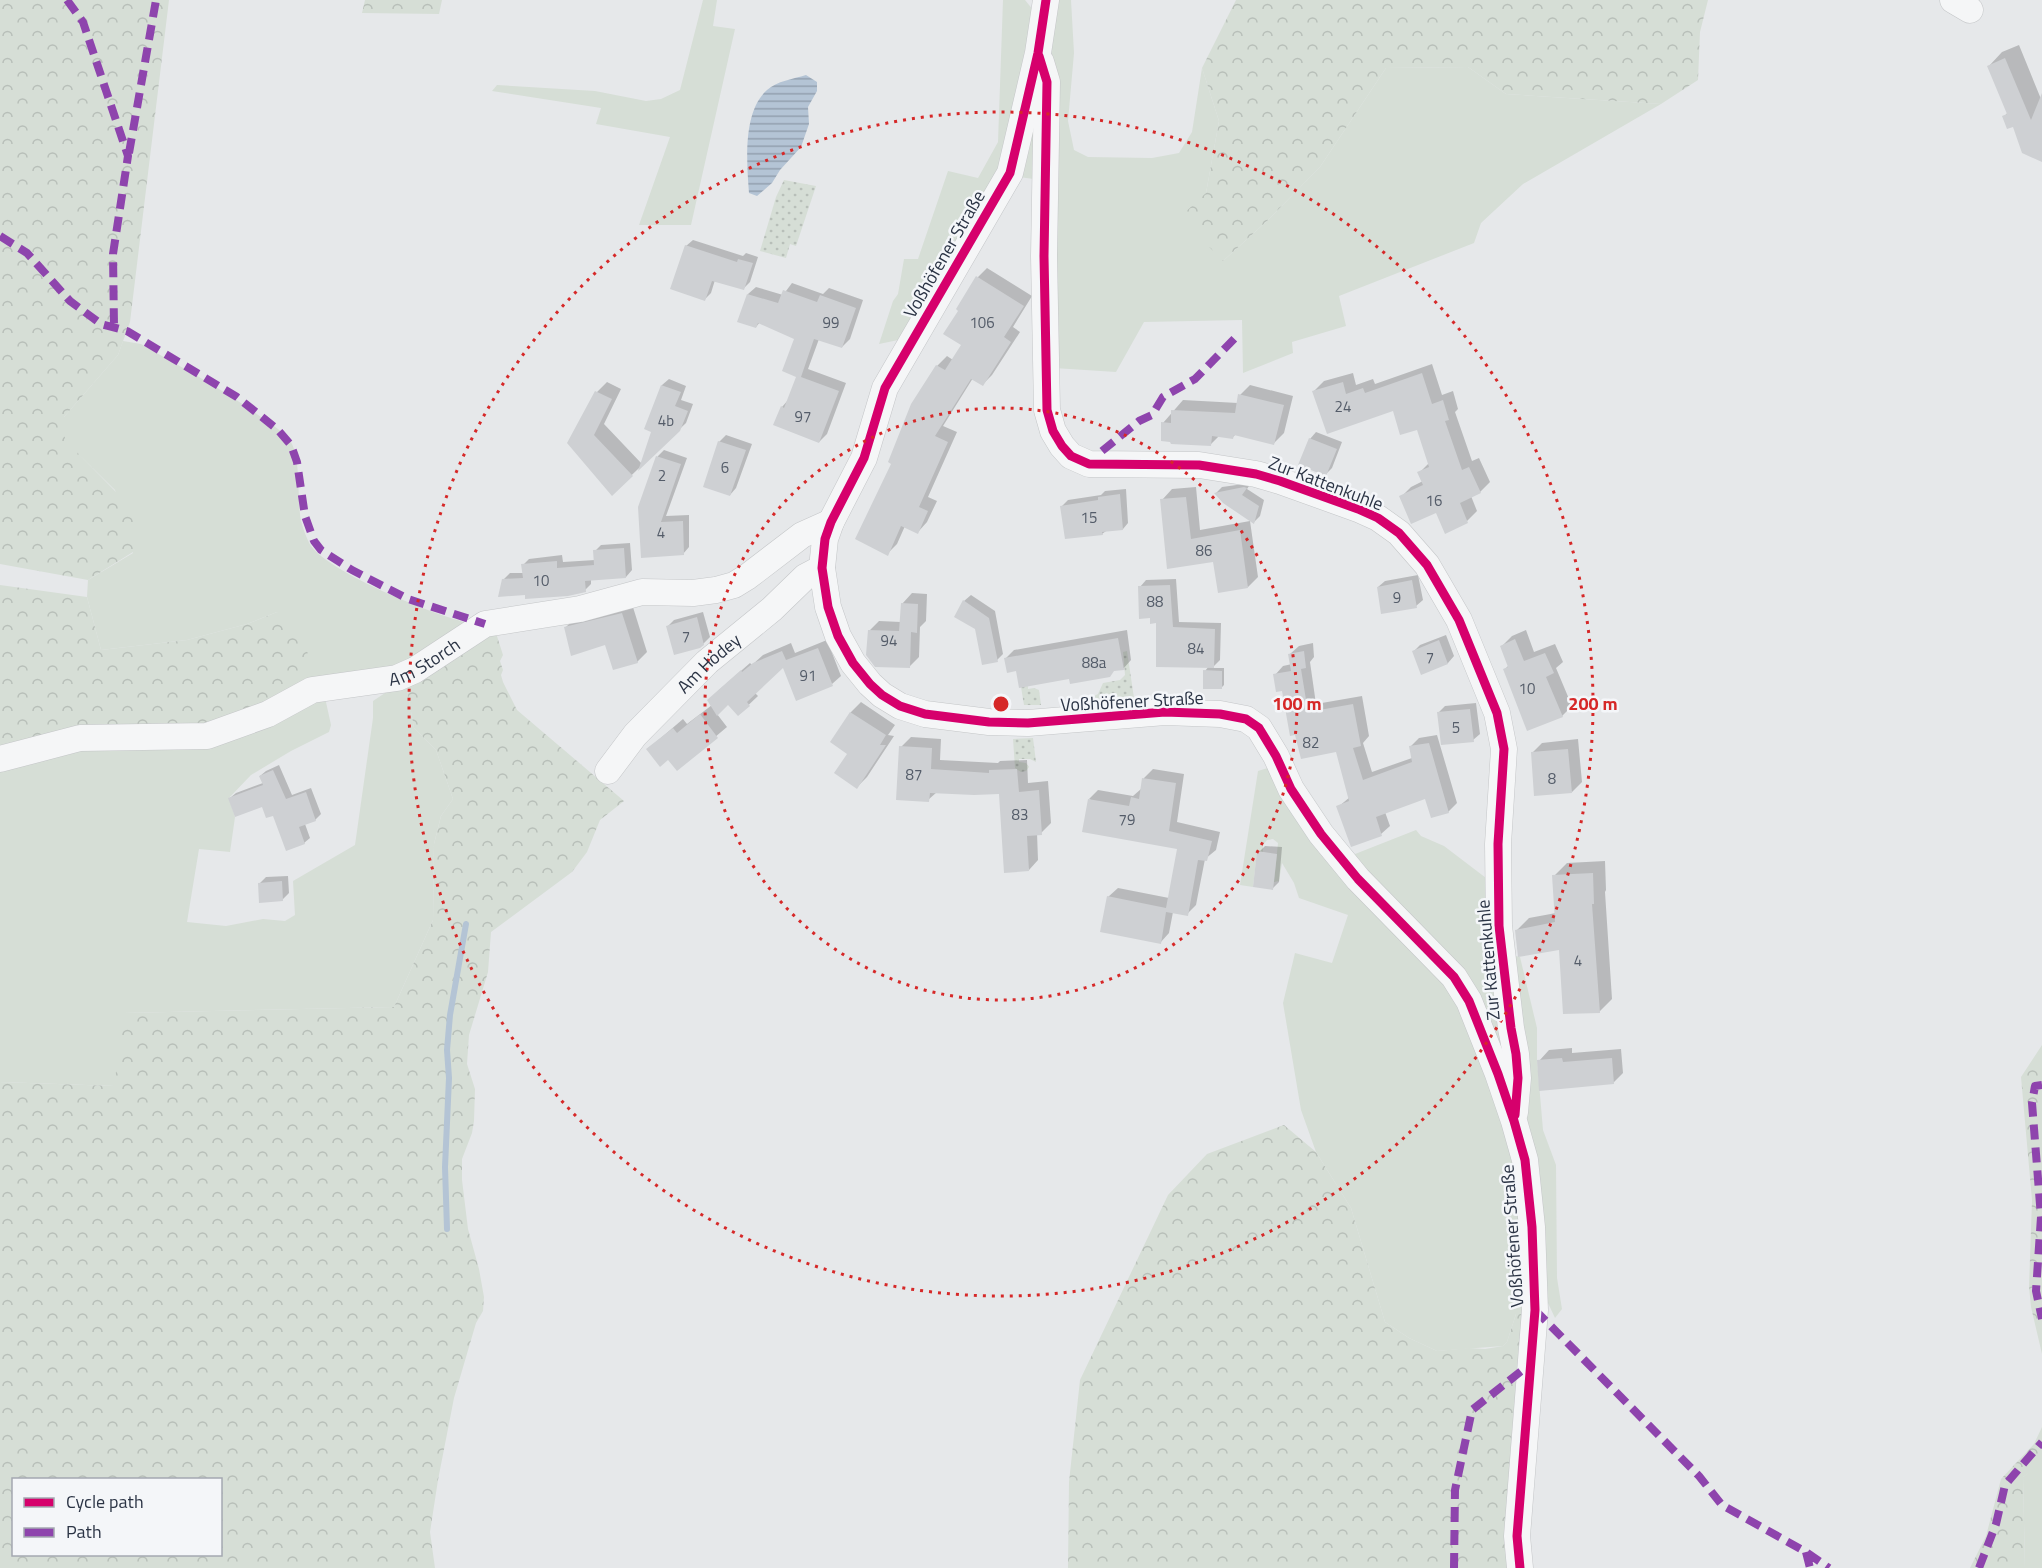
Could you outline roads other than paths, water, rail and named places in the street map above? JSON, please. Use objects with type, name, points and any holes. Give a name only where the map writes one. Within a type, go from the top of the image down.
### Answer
[{"type":"street","name":"Voßhöfener Straße","points":[[1046,0],[1038,53],[1010,173],[885,388],[864,458],[831,522],[825,539],[822,568],[828,608],[838,636],[853,663],[870,684],[900,706],[925,714],[990,722],[1028,723],[1165,712],[1220,714],[1246,719],[1259,728],[1276,756],[1291,789],[1322,834],[1358,879],[1454,976],[1469,1001],[1514,1121],[1524,1160],[1532,1227],[1535,1310],[1517,1536],[1520,1568]]},
{"type":"street","name":"Zur Kattenkuhle","points":[[1038,53],[1047,82],[1044,256],[1047,410],[1053,431],[1062,446],[1071,456],[1089,464],[1199,465],[1256,474],[1358,509],[1378,518],[1400,533],[1411,544],[1427,565],[1459,620],[1497,713],[1504,749],[1498,844],[1499,926],[1518,1078],[1514,1121]]},
{"type":"street","name":"Am Storch","points":[[0,759],[80,738],[207,736],[268,714],[312,690],[397,678],[415,670],[485,624],[580,609],[642,592],[693,593],[734,585],[802,535],[831,522]]},
{"type":"street","name":"Am Hödey","points":[[608,771],[635,735],[707,662],[779,603],[805,577],[822,568]]},
{"type":"water","points":[[806,75],[817,82],[817,91],[808,107],[809,124],[801,147],[780,170],[772,183],[757,196],[749,193],[748,139],[753,111],[767,90],[775,84]]},
{"type":"waterway","points":[[447,1229],[445,1167],[449,1078],[447,1050],[450,1015],[466,924]]}]
